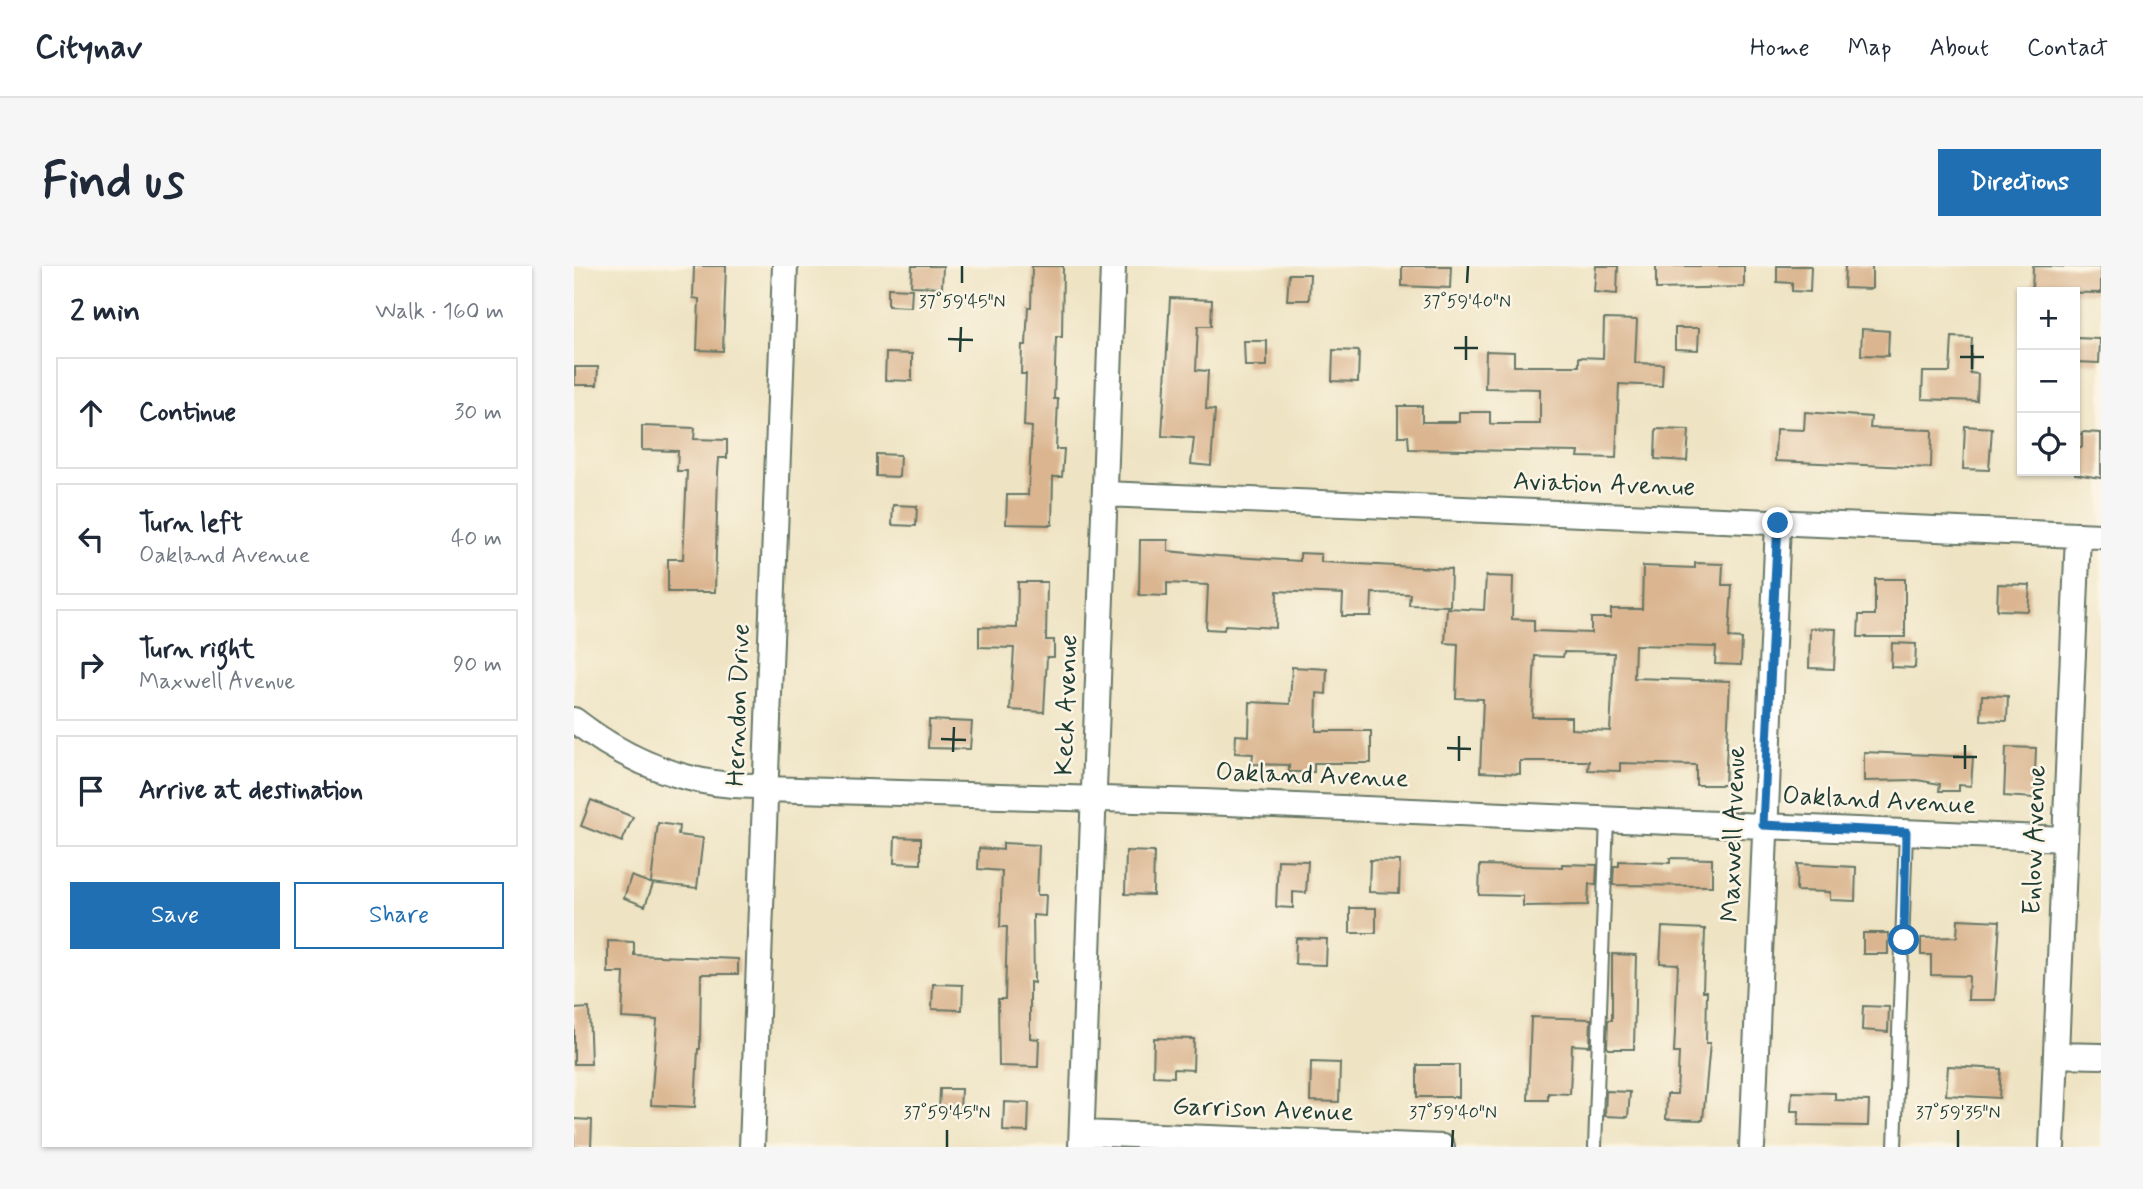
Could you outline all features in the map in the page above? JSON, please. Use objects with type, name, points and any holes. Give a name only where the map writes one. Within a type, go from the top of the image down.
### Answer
[{"type":"street","name":"Herndon Drive","points":[[752,1147],[785,266]]},
{"type":"street","name":"Keck Avenue","points":[[1081,1140],[1113,266]]},
{"type":"street","name":"Aviation Avenue","points":[[1105,494],[2089,536]]},
{"type":"street","name":"Maxwell Avenue","points":[[1752,1147],[1763,825],[1778,523]]},
{"type":"street","name":"Enlow Avenue","points":[[2052,1147],[2065,839],[2089,536]]},
{"type":"street","name":"Oakland Avenue","points":[[574,720],[622,754],[656,769],[697,782],[759,786],[765,789],[1607,818],[2065,839]]},
{"type":"street","points":[[2056,1055],[2101,1056]]},
{"type":"street","name":"Garrison Avenue","points":[[1081,1140],[1442,1147]]},
{"type":"lane","points":[[1595,1147],[1607,818]]},
{"type":"lane","points":[[1895,1147],[1906,832]]},
{"type":"building","points":[[694,266],[726,266],[723,351],[697,350],[699,299],[693,298]]},
{"type":"building","points":[[912,266],[943,266],[942,287],[911,286]]},
{"type":"building","points":[[1032,266],[1063,266],[1062,337],[1056,337],[1054,399],[1058,399],[1056,449],[1064,449],[1062,477],[1053,477],[1052,525],[1006,524],[1007,495],[1028,495],[1032,427],[1024,426],[1026,374],[1021,374],[1022,345],[1026,345],[1028,307],[1031,307]]},
{"type":"building","points":[[1402,266],[1451,266],[1450,288],[1402,286]]},
{"type":"building","points":[[1596,266],[1618,266],[1617,294],[1594,292]]},
{"type":"building","points":[[1656,266],[1744,266],[1744,287],[1656,289]]},
{"type":"building","points":[[1777,266],[1811,266],[1810,292],[1792,291],[1792,283],[1777,282]]},
{"type":"building","points":[[1845,266],[1872,266],[1872,289],[1844,288]]},
{"type":"building","points":[[2033,266],[2101,267],[2101,293],[2080,293],[2080,287],[2032,287]]},
{"type":"building","points":[[1289,274],[1310,274],[1309,300],[1287,300]]},
{"type":"building","points":[[888,288],[912,289],[911,307],[888,306]]},
{"type":"building","points":[[1170,298],[1212,300],[1211,326],[1198,326],[1196,370],[1208,371],[1206,409],[1215,410],[1211,466],[1191,464],[1194,438],[1162,436]]},
{"type":"building","points":[[1604,319],[1637,320],[1635,363],[1663,364],[1662,386],[1619,384],[1616,458],[1578,457],[1579,452],[1409,449],[1408,436],[1398,436],[1398,406],[1422,406],[1422,422],[1459,422],[1459,412],[1490,412],[1490,424],[1540,424],[1540,389],[1485,388],[1486,351],[1514,352],[1514,366],[1579,366],[1579,357],[1603,358]]},
{"type":"building","points":[[1675,328],[1699,328],[1698,350],[1675,349]]},
{"type":"building","points":[[1862,329],[1889,331],[1888,356],[1861,355]]},
{"type":"building","points":[[1952,337],[1972,338],[1970,373],[1978,374],[1977,401],[1922,399],[1923,372],[1950,372]]},
{"type":"building","points":[[2080,338],[2100,339],[2099,363],[2080,362]]},
{"type":"building","points":[[1244,341],[1267,341],[1267,366],[1245,366]]},
{"type":"building","points":[[1333,350],[1359,351],[1358,382],[1332,381]]},
{"type":"building","points":[[886,353],[912,354],[912,381],[885,380]]},
{"type":"building","points":[[575,367],[598,367],[597,385],[575,385]]},
{"type":"building","points":[[1805,412],[1871,417],[1870,428],[1932,430],[1931,468],[1775,461],[1776,429],[1804,430]]},
{"type":"building","points":[[642,426],[695,428],[694,439],[727,440],[727,458],[719,458],[715,592],[668,592],[668,559],[683,559],[687,471],[677,471],[678,451],[642,450]]},
{"type":"building","points":[[1965,426],[1992,428],[1989,470],[1963,469]]},
{"type":"building","points":[[1656,429],[1689,430],[1687,461],[1655,459]]},
{"type":"building","points":[[2082,432],[2101,433],[2101,478],[2080,475]]},
{"type":"building","points":[[876,454],[900,455],[899,477],[876,476]]},
{"type":"building","points":[[893,505],[917,506],[916,526],[892,525]]},
{"type":"building","points":[[1140,540],[1168,540],[1168,551],[1218,556],[1300,561],[1300,553],[1321,554],[1321,562],[1451,569],[1450,606],[1409,605],[1410,594],[1372,593],[1371,616],[1342,616],[1343,594],[1277,591],[1276,628],[1225,625],[1224,630],[1206,629],[1208,585],[1167,583],[1167,596],[1139,595]]},
{"type":"building","points":[[1695,563],[1723,564],[1722,585],[1732,585],[1729,638],[1742,639],[1741,665],[1715,664],[1716,647],[1635,645],[1634,678],[1730,681],[1725,785],[1696,785],[1696,765],[1620,763],[1620,771],[1588,770],[1589,761],[1520,761],[1520,774],[1480,772],[1483,699],[1456,698],[1458,644],[1445,643],[1447,608],[1484,610],[1486,576],[1513,577],[1512,619],[1534,620],[1534,631],[1591,633],[1591,618],[1611,618],[1611,609],[1642,609],[1643,566],[1695,568]],"holes":[[[1564,652],[1614,653],[1610,731],[1571,729],[1571,717],[1532,717],[1535,656],[1563,657]]]},
{"type":"building","points":[[1875,579],[1905,579],[1905,637],[1858,637],[1859,615],[1875,615]]},
{"type":"building","points":[[1018,582],[1047,582],[1046,640],[1054,640],[1054,657],[1047,657],[1044,712],[1010,710],[1014,648],[979,647],[979,627],[1017,628]]},
{"type":"building","points":[[1998,584],[2030,585],[2028,611],[1997,610]]},
{"type":"building","points":[[1810,628],[1836,629],[1834,669],[1809,668]]},
{"type":"building","points":[[1892,643],[1916,644],[1915,668],[1891,667]]},
{"type":"building","points":[[1292,667],[1327,669],[1326,694],[1317,693],[1316,731],[1371,731],[1371,763],[1314,763],[1314,772],[1289,772],[1289,765],[1252,764],[1253,754],[1235,753],[1236,735],[1249,736],[1250,702],[1290,704]]},
{"type":"building","points":[[1982,695],[2008,696],[2007,721],[1981,720]]},
{"type":"building","points":[[929,720],[972,722],[970,749],[928,748]]},
{"type":"building","points":[[2006,747],[2036,748],[2034,798],[2004,796]]},
{"type":"building","points":[[1864,752],[1973,757],[1971,786],[1959,785],[1959,791],[1939,791],[1940,784],[1917,780],[1864,781]]},
{"type":"building","points":[[591,800],[633,817],[622,842],[581,826]]},
{"type":"building","points":[[658,823],[679,826],[678,835],[703,838],[697,888],[651,883]]},
{"type":"building","points":[[895,837],[921,838],[921,864],[894,863]]},
{"type":"building","points":[[1003,843],[1039,845],[1037,895],[1046,895],[1045,916],[1033,915],[1034,983],[1030,982],[1030,1038],[1039,1039],[1038,1067],[999,1066],[998,999],[1005,999],[1007,927],[1000,927],[1002,871],[978,869],[979,848],[1003,850]]},
{"type":"building","points":[[1126,851],[1154,852],[1153,895],[1125,894]]},
{"type":"building","points":[[1670,858],[1712,859],[1712,886],[1613,885],[1614,866],[1619,866],[1619,861],[1670,863]]},
{"type":"building","points":[[1278,860],[1308,861],[1306,893],[1293,892],[1293,908],[1276,907]]},
{"type":"building","points":[[1370,860],[1400,861],[1399,893],[1369,892]]},
{"type":"building","points":[[1562,864],[1597,865],[1596,885],[1589,884],[1588,905],[1523,906],[1523,896],[1479,895],[1480,865],[1562,867]]},
{"type":"building","points":[[1797,864],[1856,867],[1855,901],[1830,900],[1830,892],[1796,891]]},
{"type":"building","points":[[631,876],[653,884],[645,906],[624,898]]},
{"type":"building","points":[[1350,908],[1376,908],[1376,933],[1350,933]]},
{"type":"building","points":[[1958,919],[2000,921],[1995,1000],[1968,1000],[1969,976],[1931,975],[1931,955],[1921,955],[1921,938],[1957,937]]},
{"type":"building","points":[[1662,927],[1705,929],[1703,991],[1707,991],[1706,1043],[1710,1043],[1703,1120],[1666,1119],[1667,1094],[1677,1094],[1679,1053],[1674,1053],[1678,964],[1660,963]]},
{"type":"building","points":[[1863,933],[1888,933],[1888,954],[1863,954]]},
{"type":"building","points":[[1296,938],[1327,939],[1326,965],[1295,964]]},
{"type":"building","points":[[608,941],[634,942],[634,955],[738,959],[738,974],[701,974],[700,1049],[695,1107],[651,1105],[657,1020],[622,1018],[624,973],[608,973]]},
{"type":"building","points":[[1612,954],[1636,955],[1634,1049],[1607,1047],[1608,1020],[1612,1020]]},
{"type":"building","points":[[933,984],[963,985],[962,1010],[932,1009]]},
{"type":"building","points":[[1863,1006],[1889,1007],[1888,1032],[1862,1030]]},
{"type":"building","points":[[589,1008],[591,1064],[574,1064],[574,1009]]},
{"type":"building","points":[[1531,1017],[1591,1019],[1590,1046],[1572,1045],[1570,1094],[1548,1093],[1548,1100],[1528,1100]]},
{"type":"building","points":[[1154,1038],[1194,1039],[1193,1070],[1174,1069],[1174,1077],[1153,1076]]},
{"type":"building","points":[[1311,1062],[1340,1063],[1339,1102],[1310,1101]]},
{"type":"building","points":[[1417,1065],[1459,1065],[1459,1097],[1417,1097]]},
{"type":"building","points":[[1948,1066],[2001,1069],[1999,1098],[1946,1095]]},
{"type":"building","points":[[940,1089],[961,1089],[960,1111],[939,1111]]},
{"type":"building","points":[[1606,1091],[1630,1092],[1628,1117],[1605,1116]]},
{"type":"building","points":[[1792,1092],[1835,1093],[1835,1100],[1869,1101],[1868,1126],[1798,1125],[1799,1111],[1791,1111]]},
{"type":"building","points":[[1004,1102],[1029,1103],[1028,1132],[1003,1131]]},
{"type":"building","points":[[574,1119],[592,1120],[591,1147],[574,1147]]},
{"type":"route","points":[[1778,523],[1763,825],[1906,832],[1904,940]]}]
